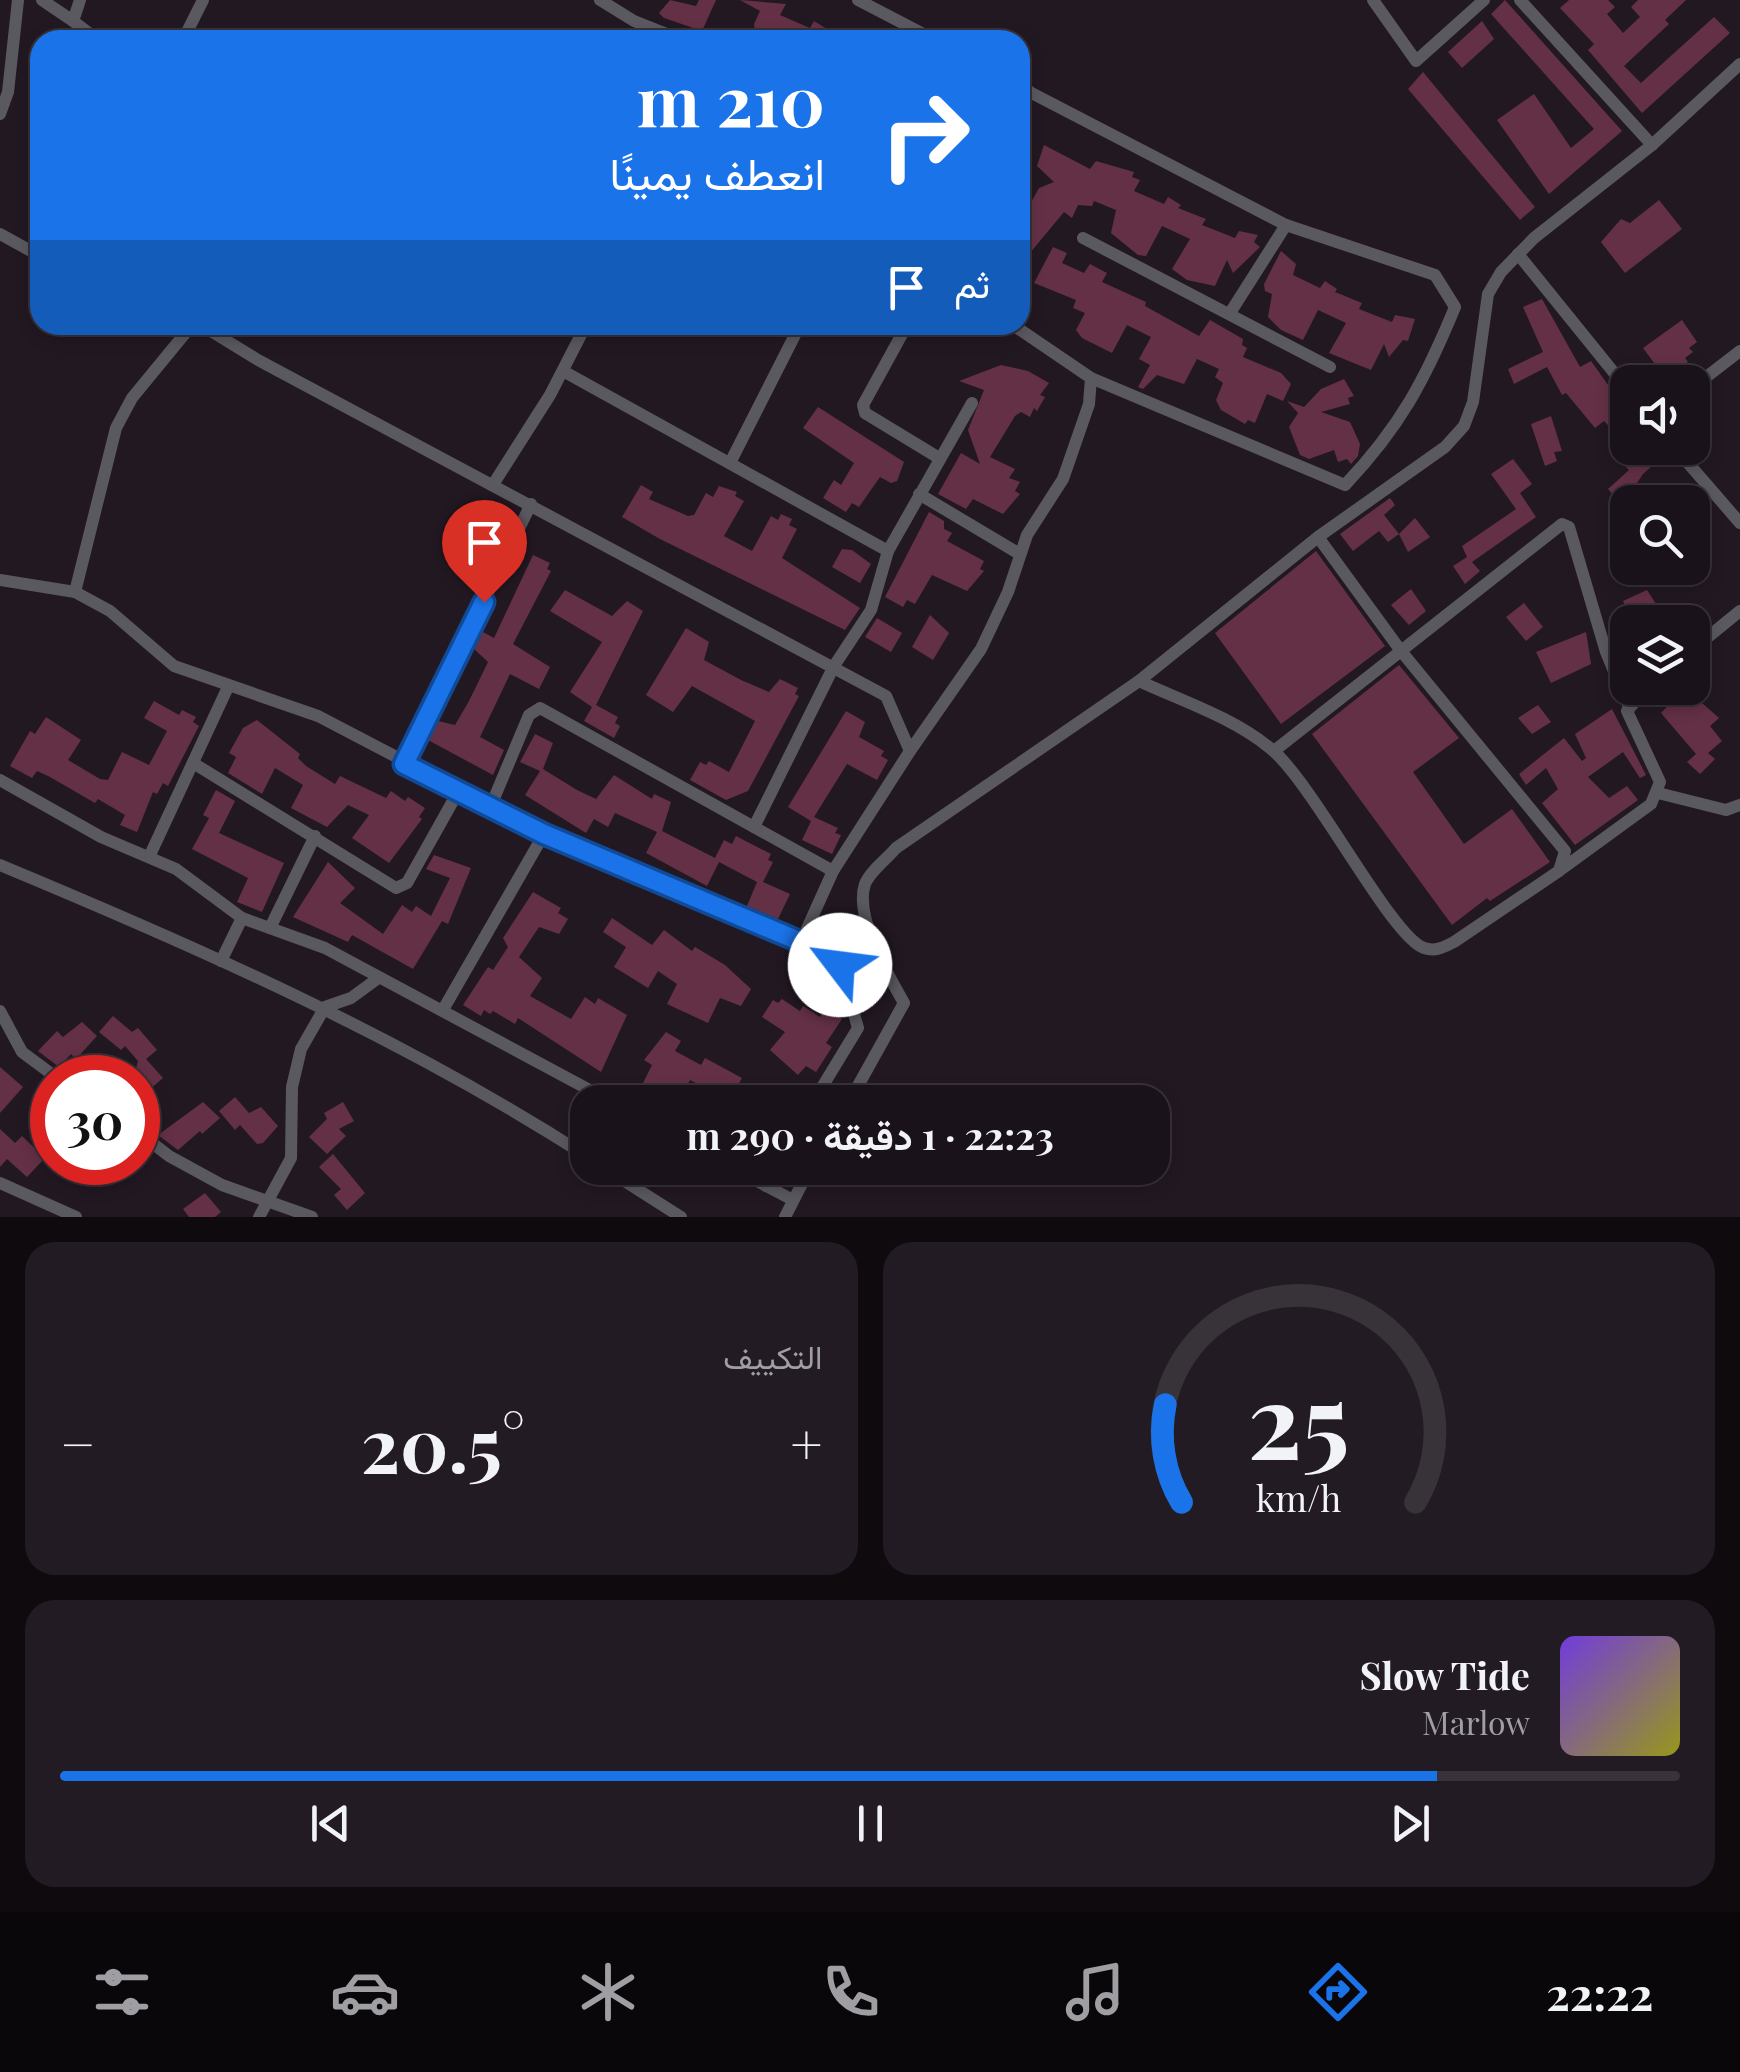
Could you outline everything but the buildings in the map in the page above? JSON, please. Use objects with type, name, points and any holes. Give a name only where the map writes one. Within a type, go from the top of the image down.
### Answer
[{"type":"street","points":[[0,114],[8,92],[18,0]]},
{"type":"street","points":[[42,0],[86,30]]},
{"type":"street","points":[[73,20],[80,0]]},
{"type":"street","points":[[187,30],[202,0]]},
{"type":"street","points":[[600,0],[657,30]]},
{"type":"street","points":[[858,0],[916,30]]},
{"type":"street","points":[[1373,0],[1416,60],[1484,0]]},
{"type":"street","points":[[1520,0],[1652,145]]},
{"type":"street","points":[[858,1085],[904,1003],[881,962],[864,910],[867,880],[896,848],[1139,681],[1318,536],[1445,447],[1464,426],[1484,344],[1488,294],[1518,254],[1652,145],[1740,64]]},
{"type":"street","points":[[1028,335],[1091,378],[1345,485],[1388,439],[1429,371],[1456,307],[1436,275],[1286,225],[1030,92]]},
{"type":"street","points":[[1230,313],[1286,225]]},
{"type":"street","points":[[0,234],[30,250]]},
{"type":"street","points":[[1083,238],[1330,367]]},
{"type":"street","points":[[1518,254],[1610,368]]},
{"type":"street","points":[[74,592],[116,428],[132,398],[184,335]]},
{"type":"street","points":[[217,335],[886,696],[910,751]]},
{"type":"street","points":[[494,483],[563,372],[581,335]]},
{"type":"street","points":[[730,461],[795,335]]},
{"type":"street","points":[[901,335],[862,405],[865,413],[940,458]]},
{"type":"street","points":[[1710,374],[1740,350]]},
{"type":"street","points":[[563,372],[888,551]]},
{"type":"street","points":[[801,942],[833,871],[980,649],[1008,592],[1018,554],[1063,479],[1089,404],[1091,378]]},
{"type":"street","points":[[754,827],[834,666],[872,610],[888,551],[972,403]]},
{"type":"street","points":[[1690,465],[1740,523]]},
{"type":"street","points":[[919,494],[1018,554]]},
{"type":"street","points":[[404,764],[531,504]]},
{"type":"street","points":[[1274,751],[1565,524],[1610,662]]},
{"type":"street","points":[[1318,536],[1401,651],[1565,851],[1559,872]]},
{"type":"street","points":[[0,580],[74,592],[110,611],[174,666],[318,716],[544,834],[801,942],[840,965],[858,1028],[823,1085]]},
{"type":"street","points":[[1710,635],[1740,611]]},
{"type":"street","points":[[1139,681],[1218,716],[1274,751],[1381,896],[1402,934],[1422,948],[1437,950],[1559,872],[1651,804],[1660,782],[1626,711],[1628,705]]},
{"type":"street","points":[[150,855],[228,687]]},
{"type":"street","points":[[490,808],[529,715],[540,708],[833,871]]},
{"type":"street","points":[[192,763],[400,889],[458,792]]},
{"type":"street","points":[[0,780],[102,837],[176,868],[242,918],[325,948],[378,979],[444,1008],[582,1085]]},
{"type":"street","points":[[1658,792],[1726,810],[1740,806]]},
{"type":"street","points":[[444,1008],[544,834]]},
{"type":"street","points":[[270,928],[315,836]]},
{"type":"street","points":[[0,864],[325,1008],[570,1145]]},
{"type":"street","points":[[221,960],[242,918]]},
{"type":"street","points":[[259,1217],[291,1158],[294,1068],[325,1008],[350,998],[378,979]]},
{"type":"street","points":[[0,1012],[22,1052],[30,1058]]},
{"type":"street","points":[[160,1148],[269,1204],[312,1217]]},
{"type":"street","points":[[0,1182],[76,1217]]},
{"type":"street","points":[[631,1185],[681,1217]]},
{"type":"street","points":[[786,1217],[801,1185]]},
{"type":"street","points":[[766,1186],[793,1200]]},
{"type":"route","points":[[484,602],[404,764],[544,834],[801,942],[840,965]]}]
